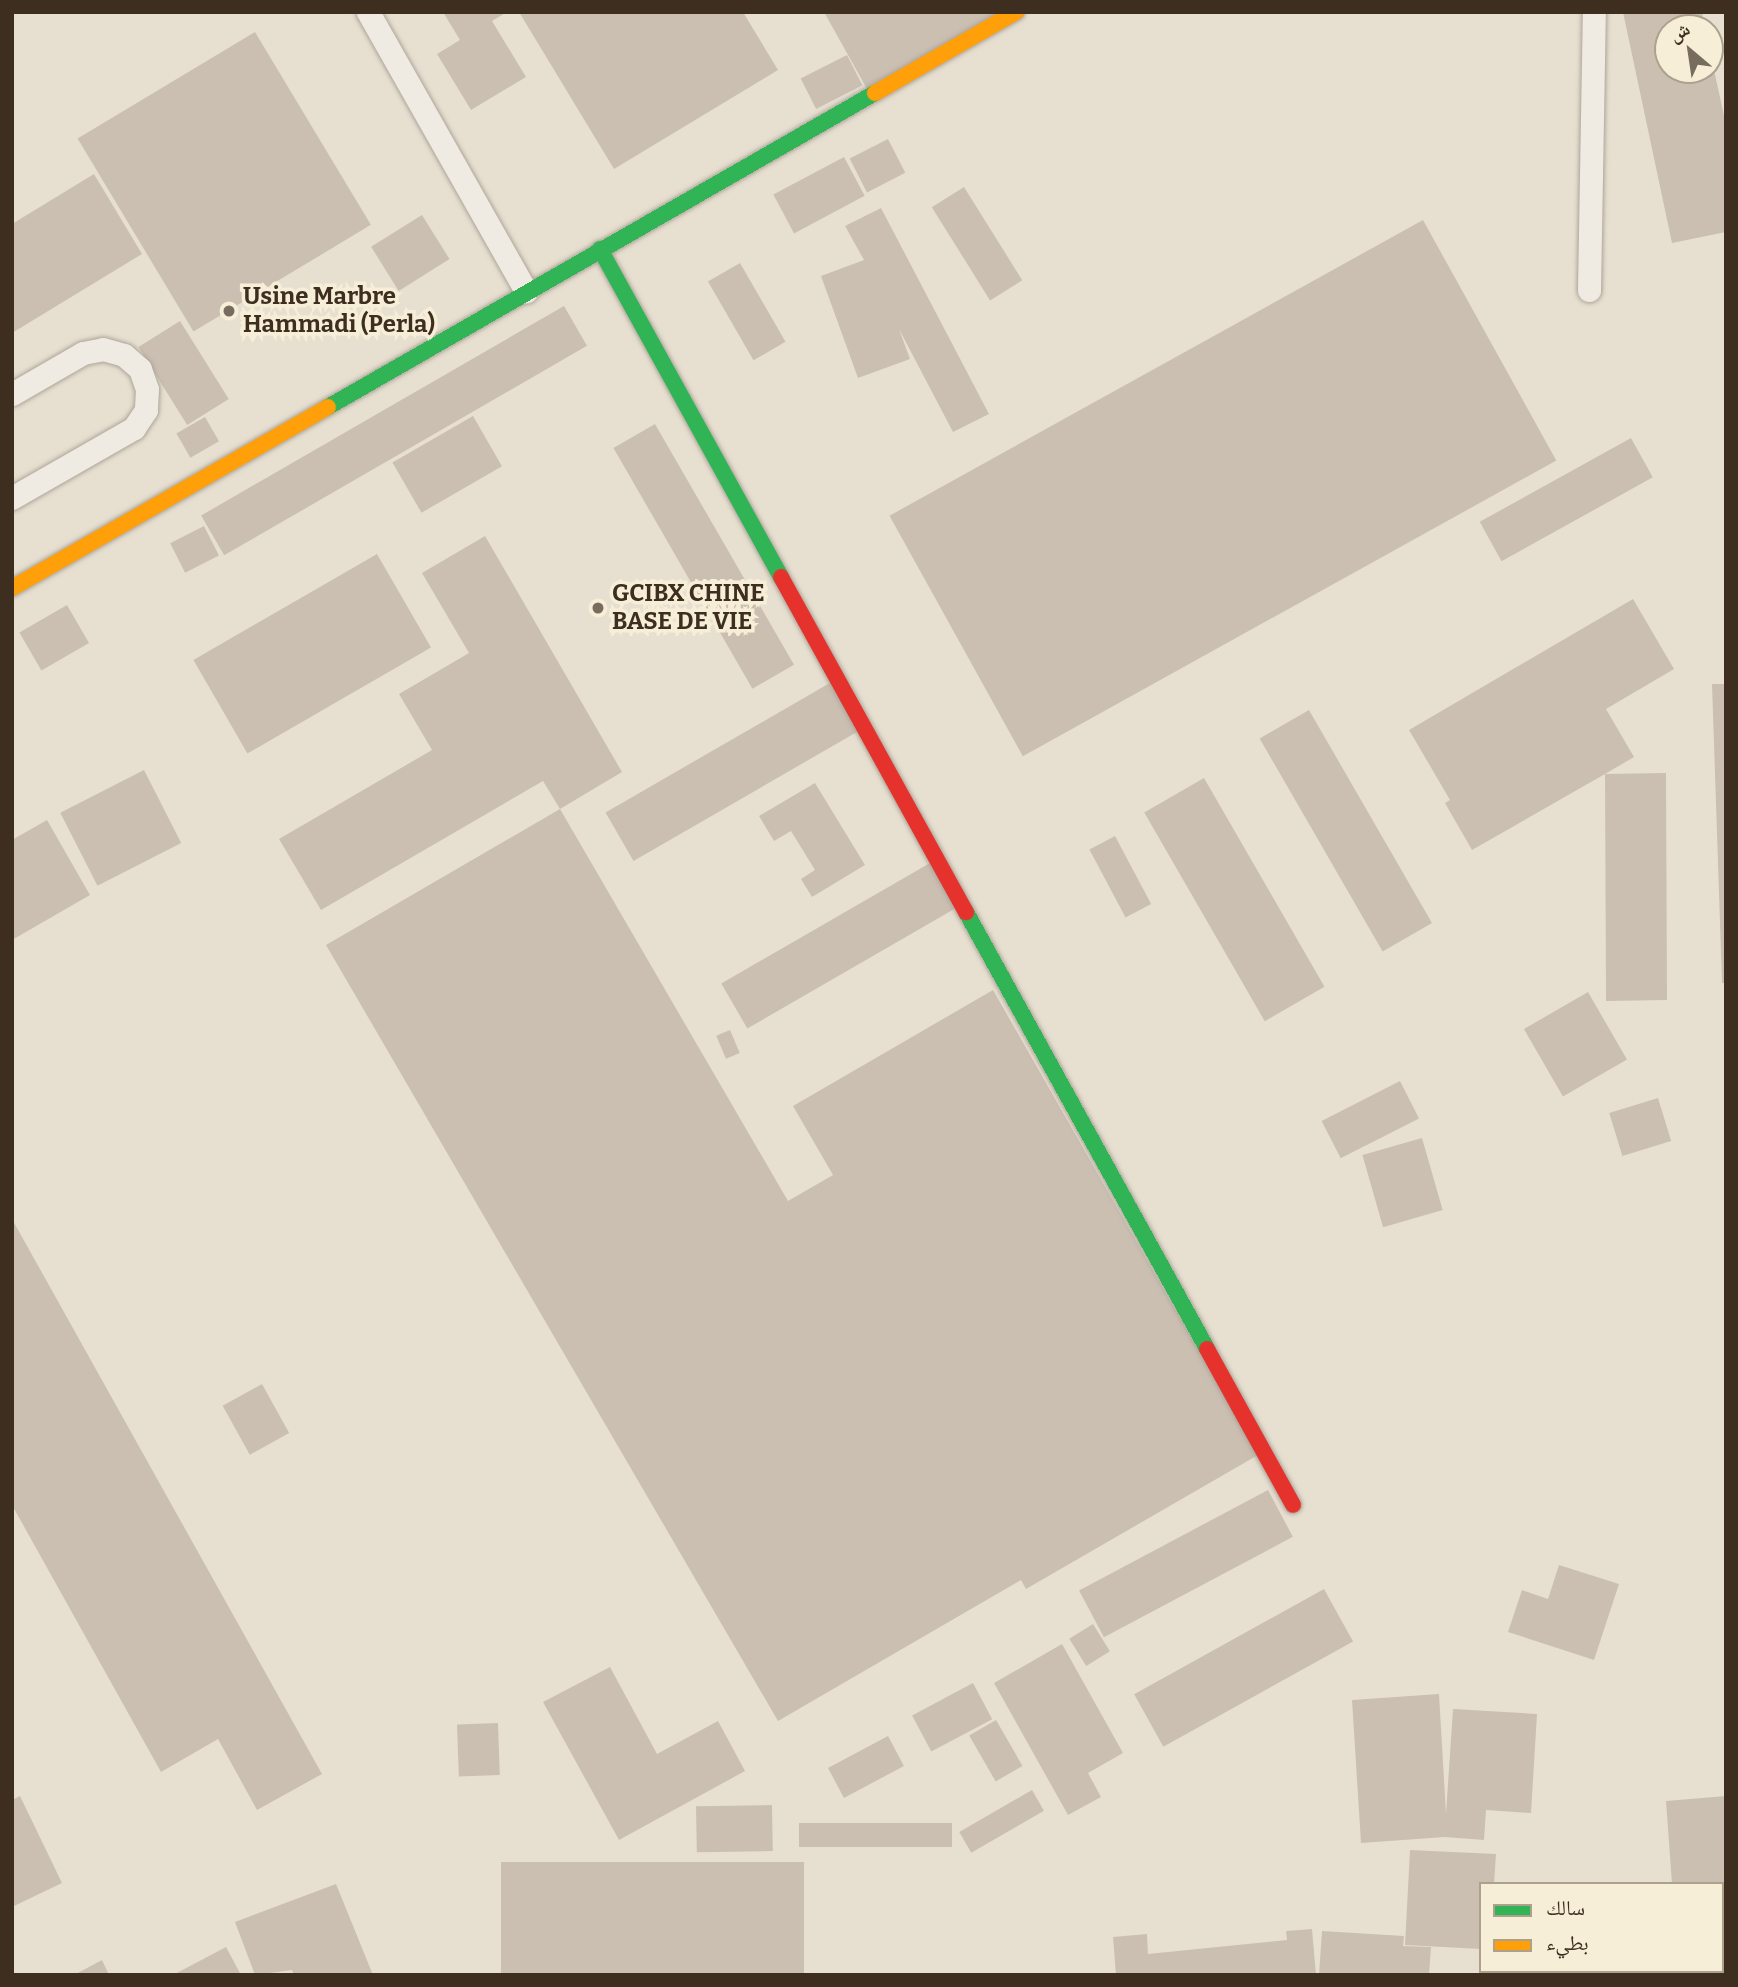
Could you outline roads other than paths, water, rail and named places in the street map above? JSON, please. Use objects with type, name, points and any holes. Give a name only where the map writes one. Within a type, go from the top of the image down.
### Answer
[{"type":"street","points":[[12,587],[1016,12]]},
{"type":"street","points":[[600,249],[1293,1505]]},
{"type":"lane","points":[[368,12],[526,291]]},
{"type":"lane","points":[[1588,290],[1594,12]]},
{"type":"lane","points":[[12,394],[83,353],[103,349],[124,355],[140,369],[147,389],[146,410],[134,428],[12,498]]},
{"type":"place","name":"Usine Marbre Hammadi (Perla)","points":[[229,311]]},
{"type":"place","name":"GCIBX CHINE BASE DE VIE","points":[[598,608]]}]
